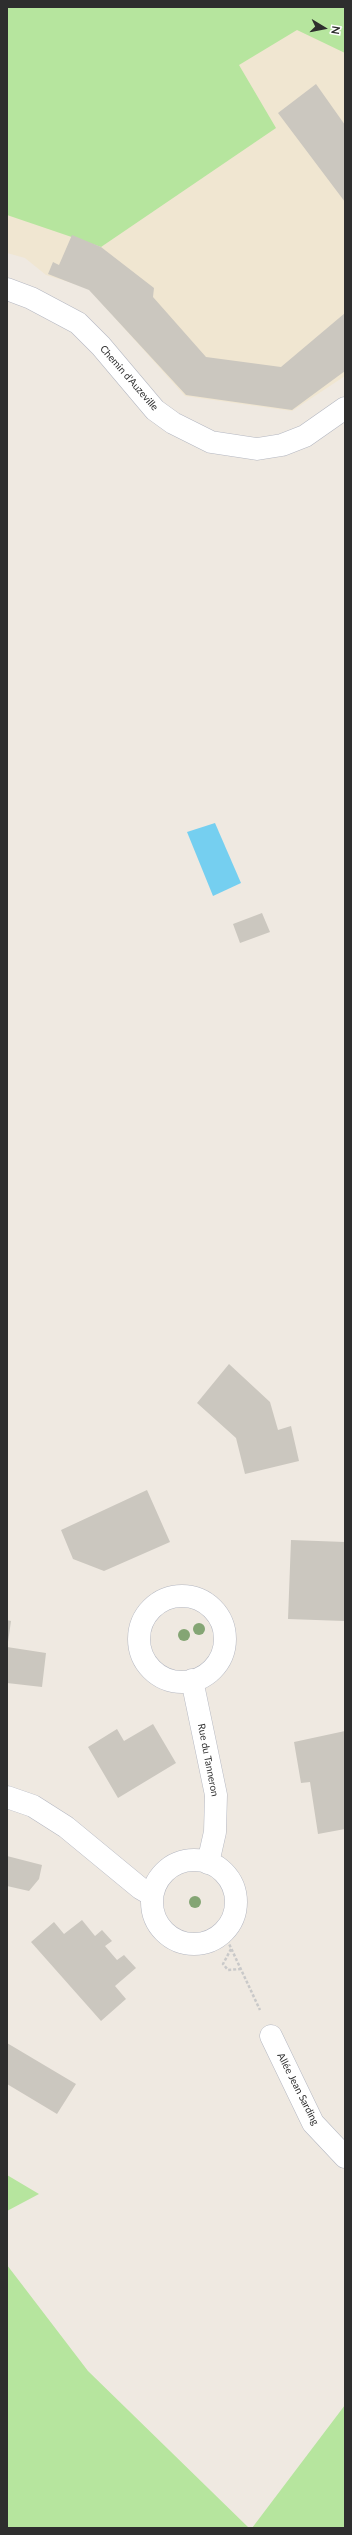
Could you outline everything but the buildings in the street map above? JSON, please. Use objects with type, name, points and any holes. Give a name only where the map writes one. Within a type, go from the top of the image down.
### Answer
[{"type":"street","name":"Chemin d'Auzeville","points":[[7,289],[31,298],[78,323],[101,346],[155,410],[173,423],[211,442],[257,449],[282,445],[305,436],[345,408]]},
{"type":"street","name":"Rue du Tanneron","points":[[192,1680],[216,1795],[215,1832],[208,1863]]},
{"type":"street","points":[[7,1797],[33,1806],[66,1827],[140,1888],[152,1896]]},
{"type":"street","points":[[199,1860],[208,1863],[223,1872],[232,1884],[235,1897],[234,1912],[227,1940],[193,1944],[181,1943],[168,1936],[159,1927],[153,1914],[152,1896],[160,1877],[171,1866],[184,1861],[199,1860]]},
{"type":"street","name":"Allée Jean Sarding","points":[[271,2036],[313,2123],[345,2157]]},
{"type":"path","points":[[227,1940],[224,1964],[228,1970],[241,1969]]},
{"type":"path","points":[[227,1940],[271,2036]]},
{"type":"shaded area","points":[[7,7],[345,7],[345,376],[292,411],[185,396],[88,288],[46,275],[25,258],[7,253]]},
{"type":"green space","points":[[7,7],[345,7],[345,53],[297,30],[239,65],[276,128],[101,247],[7,215]]},
{"type":"green space","points":[[7,2175],[39,2194],[7,2211]]},
{"type":"green space","points":[[7,2265],[88,2371],[249,2528],[7,2528]]},
{"type":"green space","points":[[345,2405],[345,2528],[252,2528]]},
{"type":"water","points":[[215,823],[241,883],[213,896],[187,832]]}]
